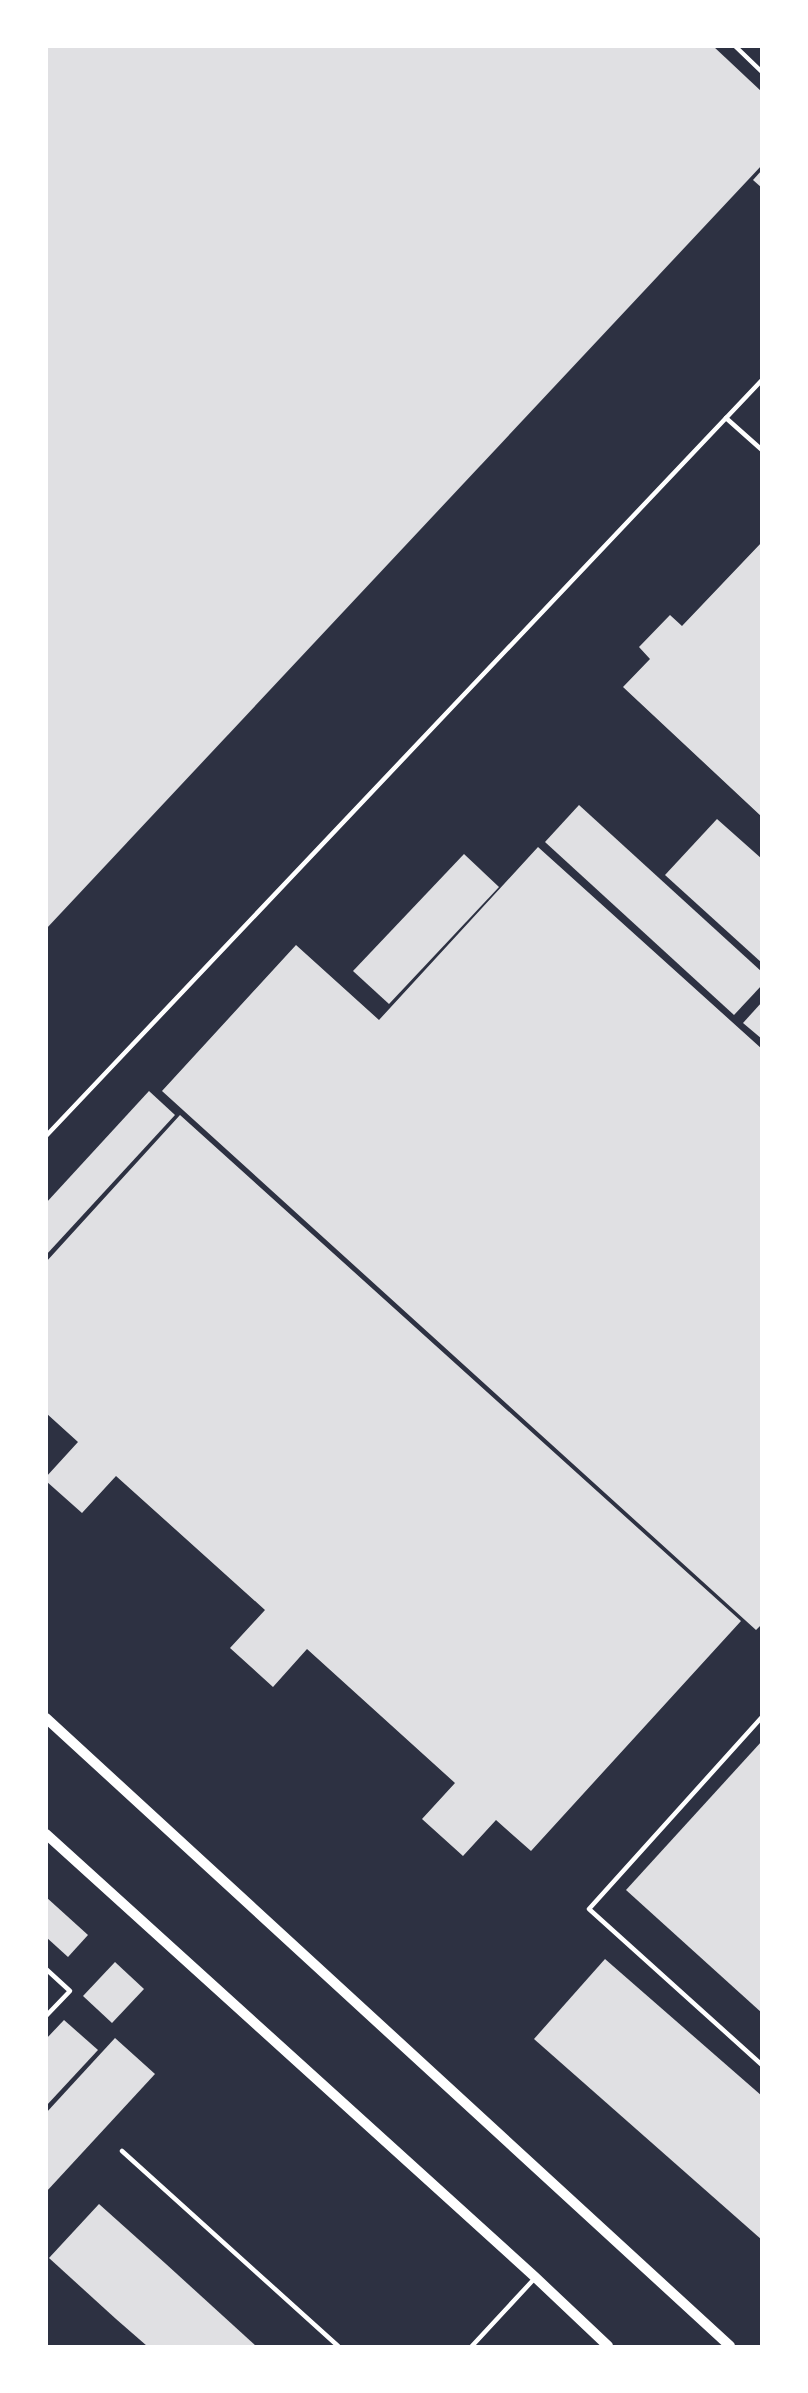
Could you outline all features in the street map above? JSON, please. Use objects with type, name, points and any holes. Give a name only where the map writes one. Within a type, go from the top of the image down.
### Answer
[{"type":"street","points":[[46,1718],[730,2346]]},
{"type":"street","points":[[46,1834],[535,2277],[608,2346]]},
{"type":"lane","points":[[735,46],[762,72]]},
{"type":"lane","points":[[46,1136],[762,380]]},
{"type":"lane","points":[[726,418],[762,450]]},
{"type":"lane","points":[[762,1717],[589,1909],[762,2065]]},
{"type":"lane","points":[[46,1968],[70,1991],[46,2016]]},
{"type":"lane","points":[[122,2151],[338,2346]]},
{"type":"lane","points":[[472,2346],[535,2277]]},
{"type":"building","points":[[46,46],[713,46],[762,92],[762,165],[46,929]]},
{"type":"building","points":[[762,170],[762,188],[753,180]]},
{"type":"building","points":[[762,542],[762,817],[623,687],[650,659],[639,647],[670,615],[682,626]]},
{"type":"building","points":[[579,805],[762,972],[762,985],[734,1015],[545,842]]},
{"type":"building","points":[[717,819],[762,859],[762,963],[665,875]]},
{"type":"building","points":[[538,847],[762,1049],[762,1624],[756,1630],[162,1091],[296,945],[379,1020]]},
{"type":"building","points":[[464,854],[499,887],[389,1004],[353,971]]},
{"type":"building","points":[[762,1002],[762,1039],[743,1023]]},
{"type":"building","points":[[149,1091],[175,1115],[46,1255],[46,1203]]},
{"type":"building","points":[[180,1115],[741,1621],[531,1851],[496,1820],[463,1856],[422,1819],[455,1783],[307,1649],[273,1687],[230,1648],[265,1610],[116,1476],[82,1513],[46,1481],[46,1477],[78,1442],[46,1413],[46,1262]]},
{"type":"building","points":[[762,1741],[762,2013],[626,1890]]},
{"type":"building","points":[[46,1897],[88,1935],[68,1957],[46,1937]]},
{"type":"building","points":[[605,1959],[762,2096],[762,2240],[534,2039]]},
{"type":"building","points":[[115,1962],[144,1989],[112,2023],[83,1996]]},
{"type":"building","points":[[64,2020],[98,2050],[46,2106],[46,2039]]},
{"type":"building","points":[[115,2038],[155,2074],[46,2192],[46,2113]]},
{"type":"building","points":[[99,2204],[256,2346],[147,2346],[116,2319],[49,2258]]}]
